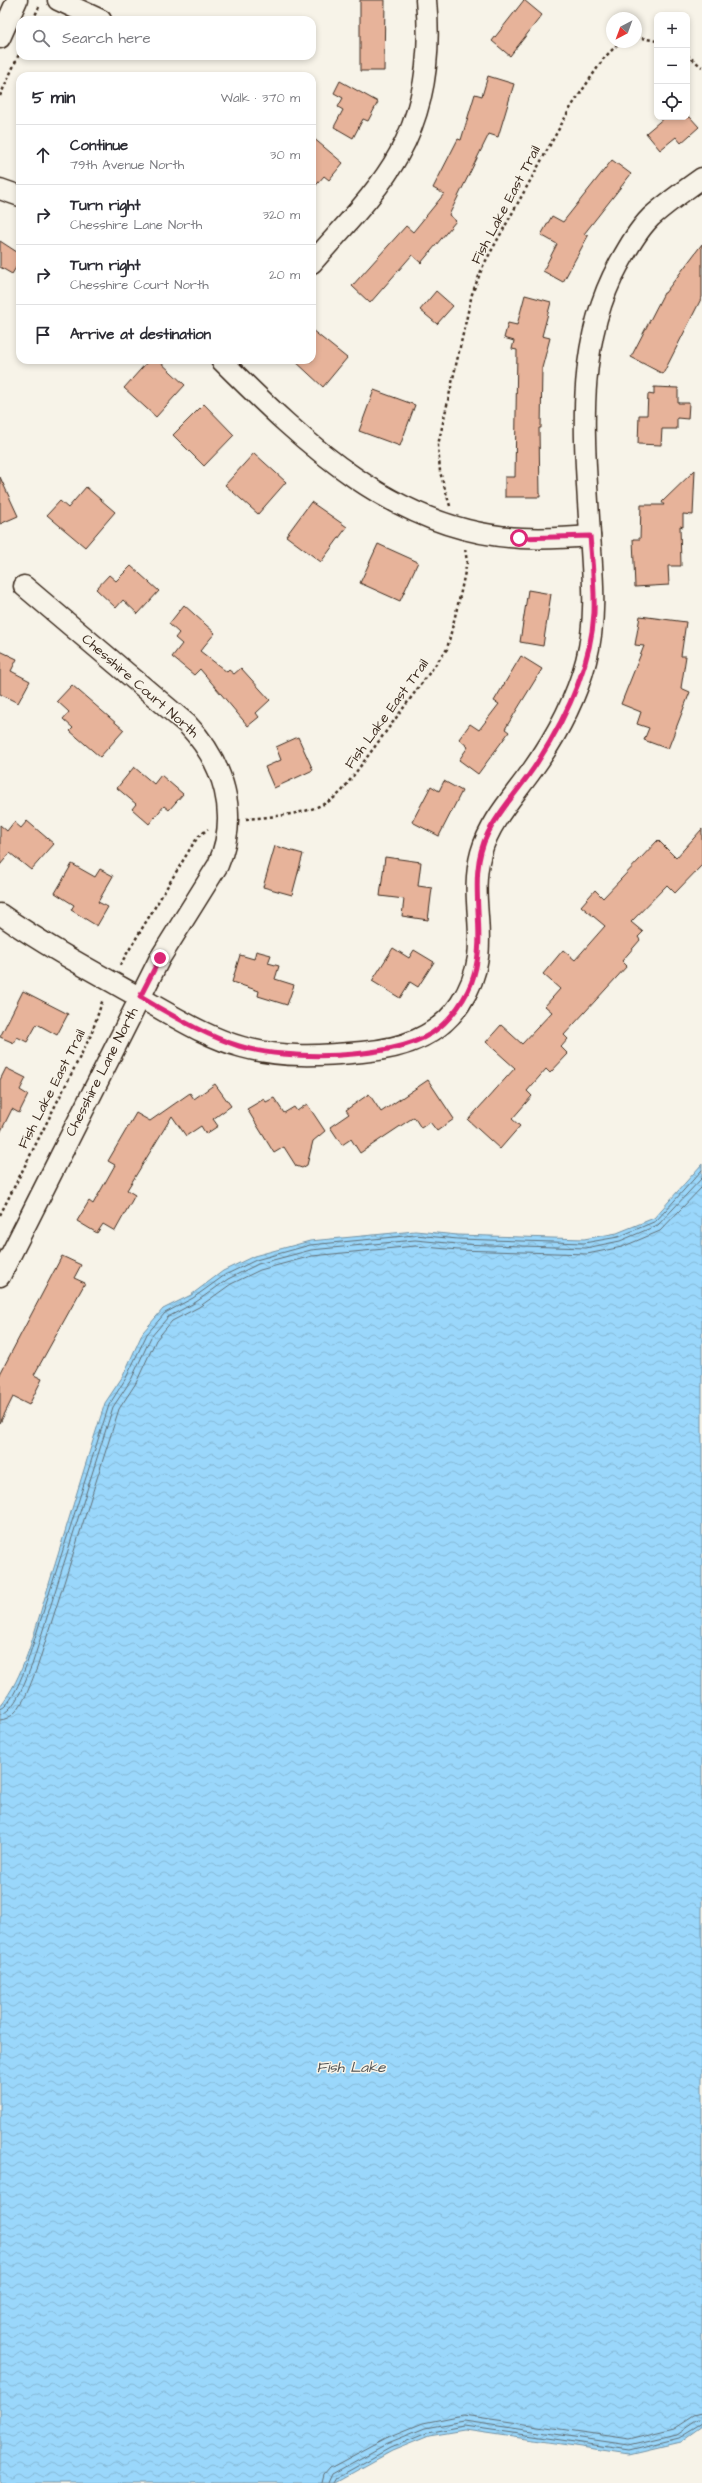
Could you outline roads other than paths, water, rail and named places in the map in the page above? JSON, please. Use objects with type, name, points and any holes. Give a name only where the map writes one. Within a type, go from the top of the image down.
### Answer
[{"type":"street","points":[[0,38],[17,0]]},
{"type":"street","points":[[58,0],[92,16]]},
{"type":"street","points":[[316,258],[378,186],[399,153],[415,118],[427,53],[429,27],[426,0]]},
{"type":"street","name":"Chesshire Lane North","points":[[0,1276],[140,997],[202,1032],[240,1047],[281,1054],[322,1056],[381,1051],[407,1045],[432,1033],[459,1005],[474,978],[479,955],[477,877],[480,855],[488,833],[537,764],[562,719],[585,666],[592,636],[594,611],[584,426],[584,392],[588,358],[600,311],[609,282],[627,249],[650,218],[702,178]]},
{"type":"street","points":[[0,189],[16,195]]},
{"type":"street","points":[[228,364],[306,442],[348,474],[393,501],[426,517],[477,532],[519,538],[590,536]]},
{"type":"street","name":"Chesshire Court North","points":[[24,586],[187,724],[213,756],[222,778],[229,812],[224,850],[210,881],[178,927],[140,997]]},
{"type":"street","points":[[0,914],[51,948],[140,997]]},
{"type":"water","name":"Fish Lake","points":[[702,1164],[702,2427],[681,2442],[630,2454],[465,2430],[429,2436],[392,2451],[334,2483],[0,2483],[0,1706],[16,1682],[32,1640],[105,1403],[123,1376],[143,1332],[163,1309],[191,1295],[223,1271],[254,1256],[310,1241],[415,1231],[458,1235],[584,1239],[617,1233],[654,1218]]}]
